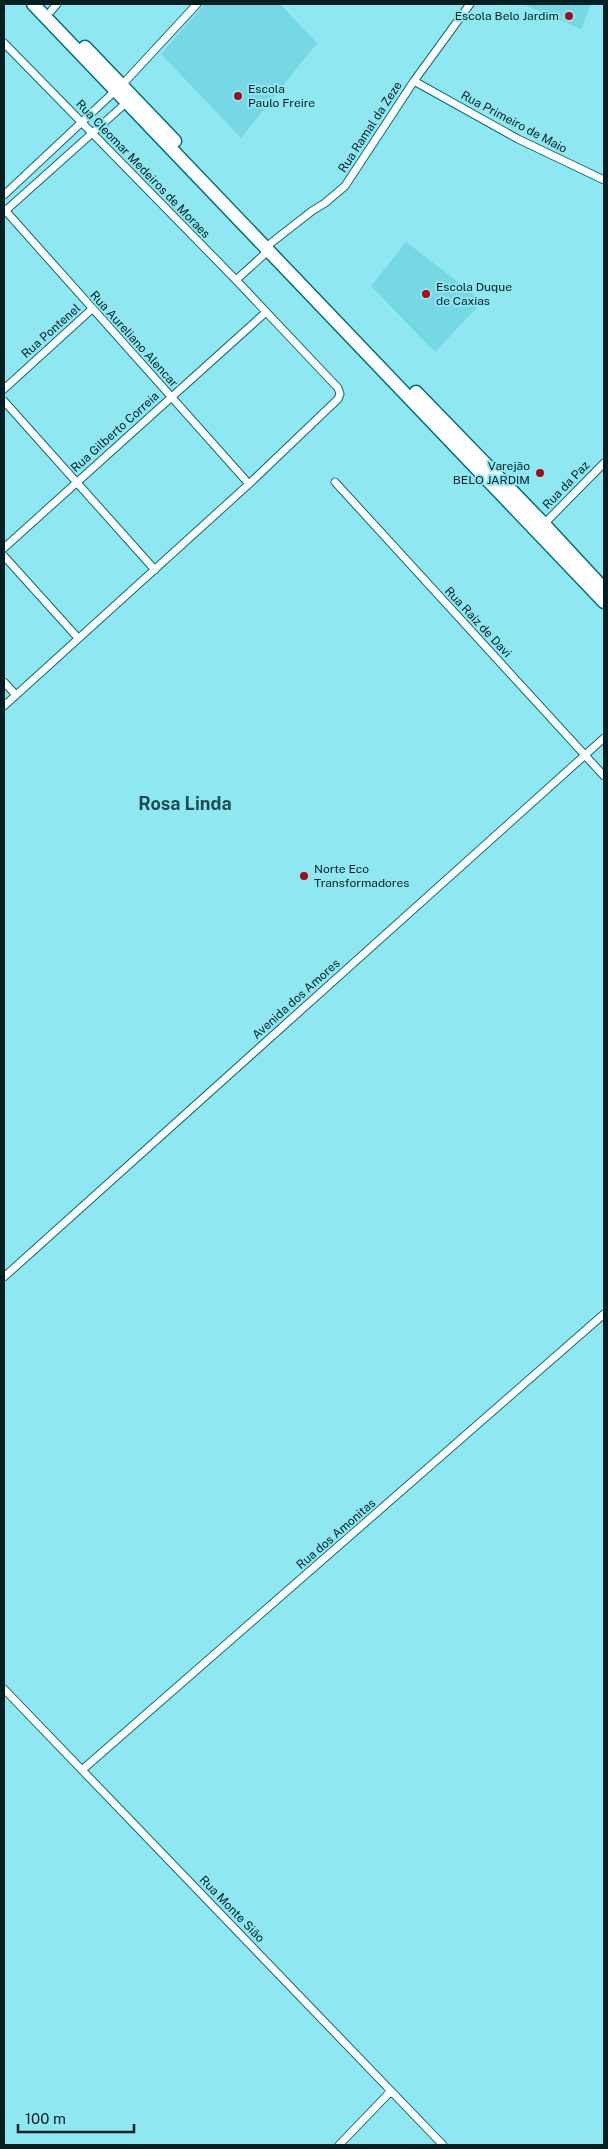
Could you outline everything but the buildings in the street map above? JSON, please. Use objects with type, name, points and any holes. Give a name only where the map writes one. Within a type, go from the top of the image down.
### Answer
[{"type":"highway","points":[[33,4],[119,88],[604,602]]},
{"type":"highway","points":[[50,6],[119,88],[126,103],[603,585]]},
{"type":"street","points":[[4,194],[119,88],[197,4]]},
{"type":"street","name":"Rua Ramal da Zeze","points":[[236,280],[269,247],[312,211],[325,204],[345,186],[414,81],[470,4]]},
{"type":"street","name":"Rua Cleomar Medeiros de Moraes","points":[[4,43],[236,280],[265,313]]},
{"type":"street","name":"Rua Primeiro de Maio","points":[[414,81],[518,139],[604,180]]},
{"type":"street","points":[[4,210],[126,103]]},
{"type":"street","name":"Rua Aureliano Alencar","points":[[4,210],[249,484]]},
{"type":"street","name":"Rua Pontenel","points":[[4,389],[92,309]]},
{"type":"street","points":[[4,706],[249,484],[340,396],[338,388],[265,313]]},
{"type":"street","name":"Rua Gilberto Correia","points":[[4,548],[265,313]]},
{"type":"street","points":[[4,401],[155,570]]},
{"type":"street","name":"Rua da Paz","points":[[544,524],[604,463]]},
{"type":"street","name":"Rua Raíz de Davi","points":[[334,482],[604,776]]},
{"type":"street","points":[[4,556],[78,638]]},
{"type":"street","points":[[4,682],[16,695]]},
{"type":"street","name":"Avenida dos Amores","points":[[4,1277],[604,738]]},
{"type":"street","name":"Rua dos Amonitas","points":[[82,1770],[604,1314]]},
{"type":"street","name":"Rua Monte Sião","points":[[4,1689],[443,2145]]},
{"type":"street","points":[[338,2145],[391,2091]]},
{"type":"shaded area","name":"Escola Paulo Freire","points":[[205,4],[280,4],[317,43],[241,138],[161,54]]},
{"type":"shaded area","name":"Escola Belo Jardim","points":[[522,4],[591,4],[581,29]]},
{"type":"shaded area","name":"Escola Duque de Caxias","points":[[406,242],[483,301],[435,352],[371,286]]},
{"type":"place","name":"Escola Belo Jardim","points":[[569,16]]},
{"type":"place","name":"Escola Paulo Freire","points":[[238,96]]},
{"type":"place","name":"Escola Duque de Caxias","points":[[426,294]]},
{"type":"place","name":"Varejão BELO JARDIM","points":[[540,473]]},
{"type":"place","name":"Norte Eco Transformadores","points":[[304,876]]},
{"type":"district","name":"Rosa Linda","points":[[185,803]]}]
